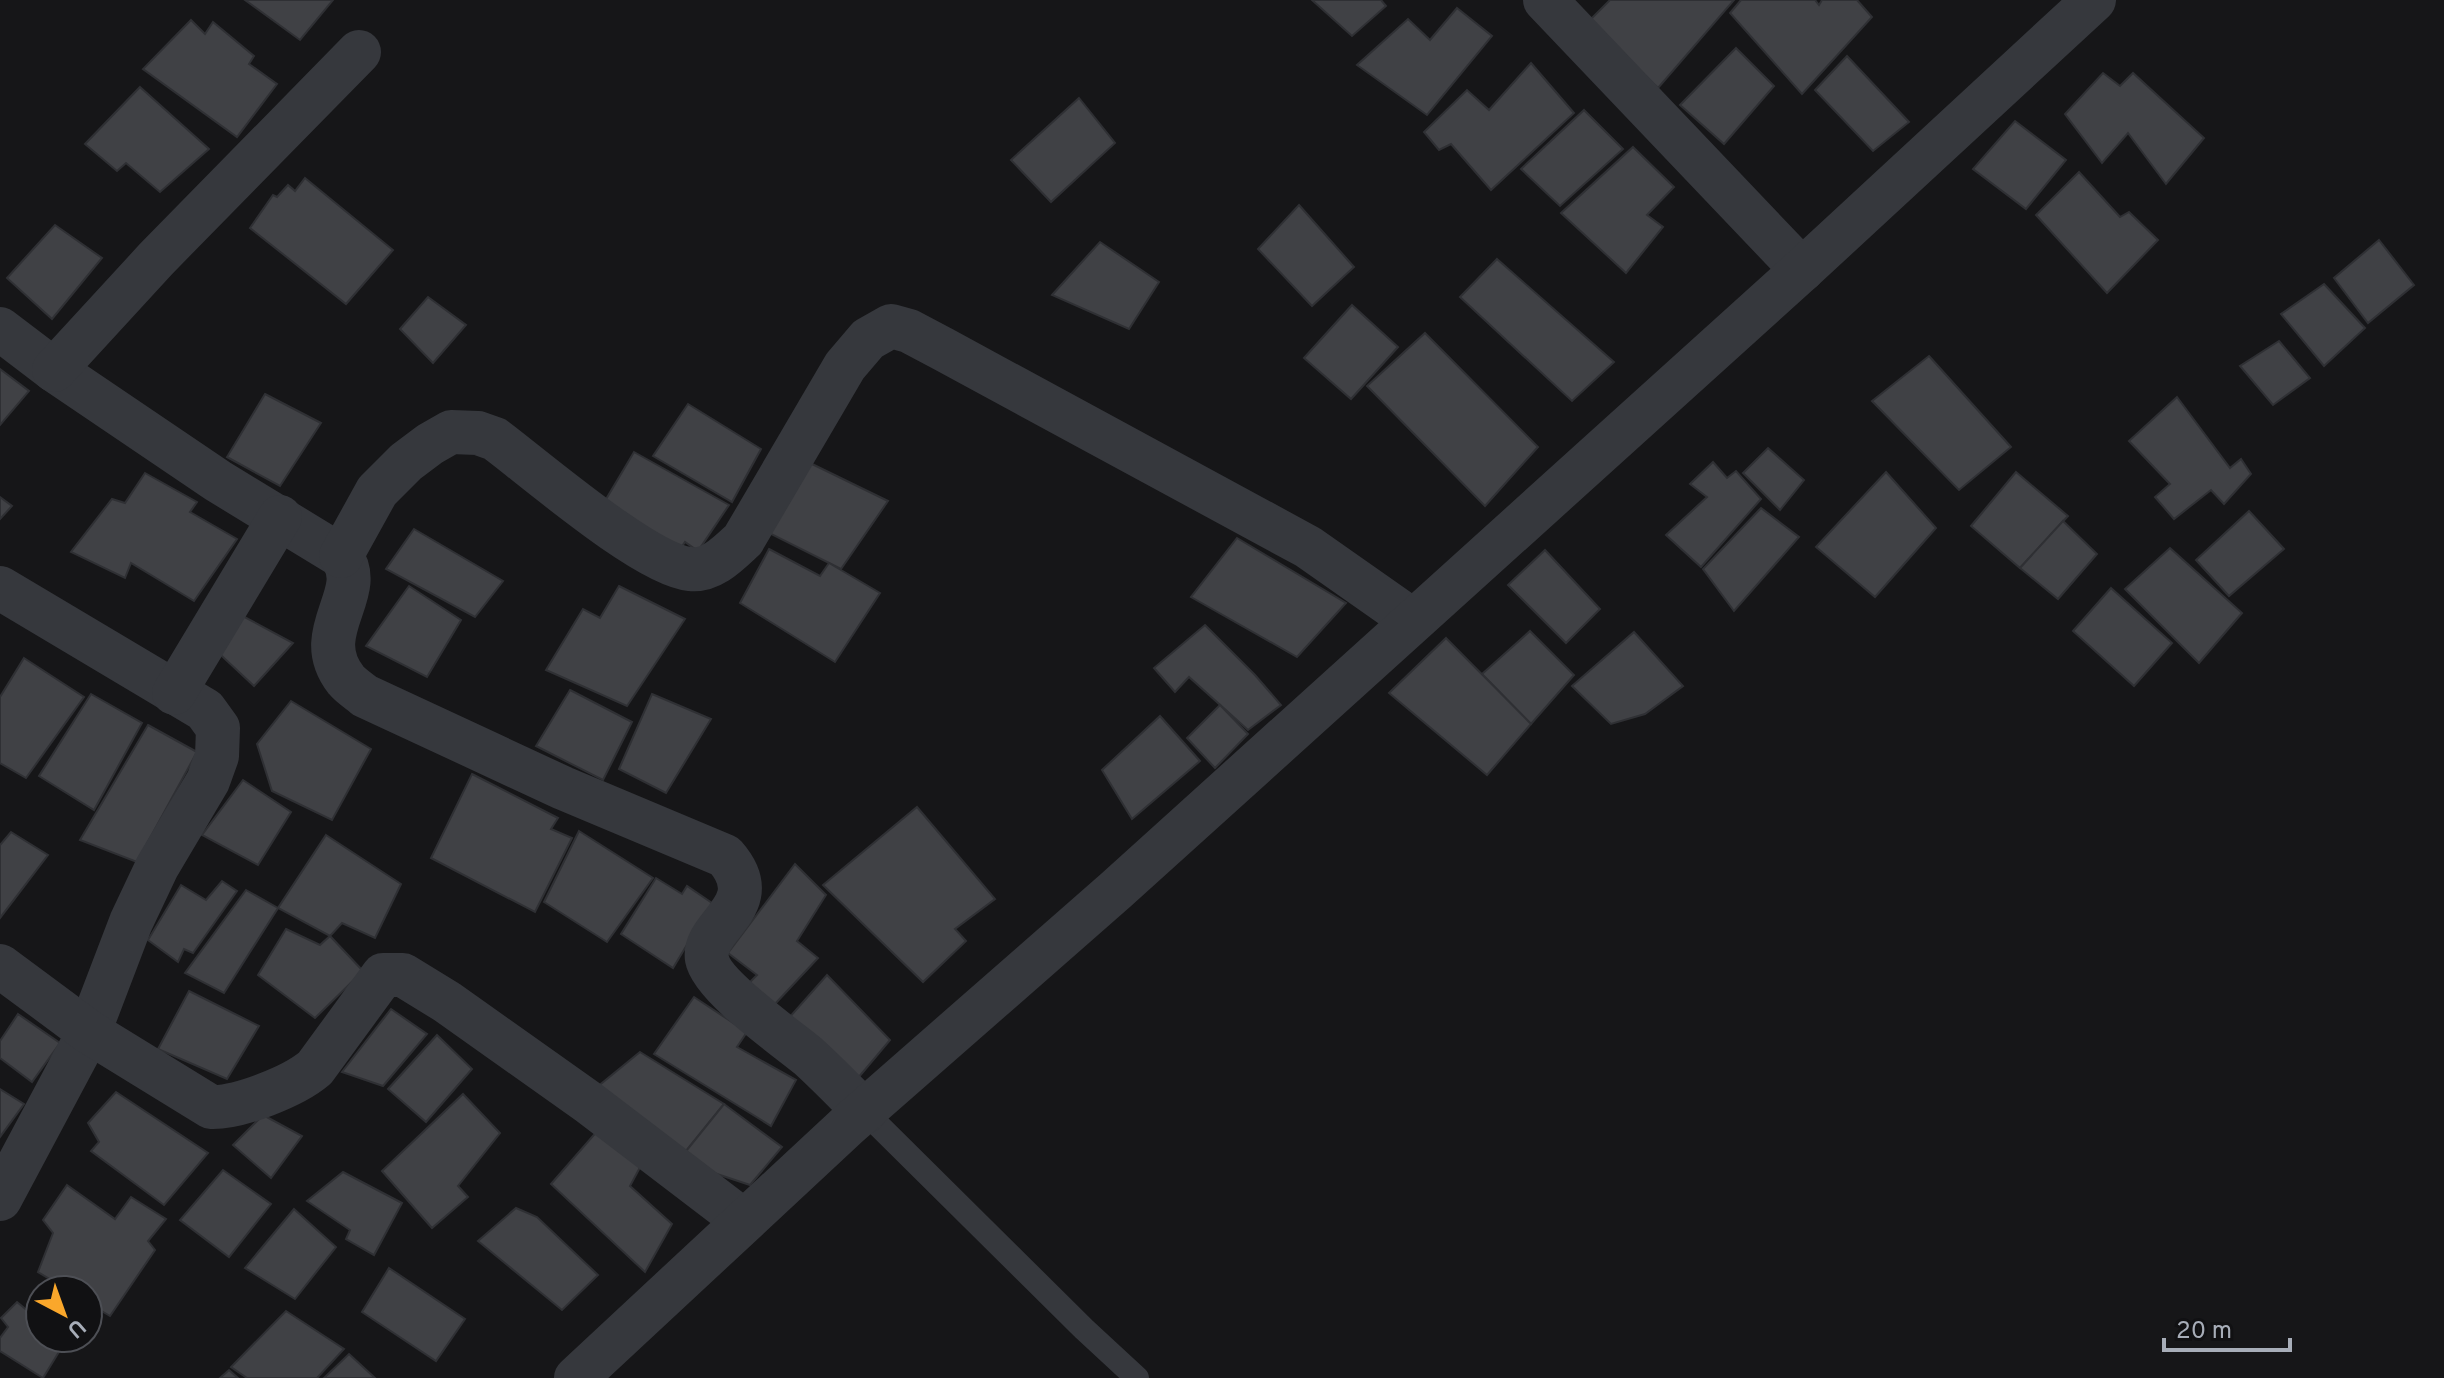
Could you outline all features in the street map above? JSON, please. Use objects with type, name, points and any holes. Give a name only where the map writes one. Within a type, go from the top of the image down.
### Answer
[{"type":"street","points":[[576,1378],[744,1221],[1116,890],[1802,270],[2094,0]]},
{"type":"street","points":[[1563,6],[1802,270]]},
{"type":"street","points":[[54,370],[156,259],[359,52]]},
{"type":"street","points":[[341,556],[377,491],[406,462],[430,444],[451,432],[464,432],[495,439],[629,540],[669,564],[693,570],[721,561],[743,540],[845,366],[868,339],[891,326],[909,331],[943,349],[1308,547],[1412,620]]},
{"type":"street","points":[[0,329],[54,370],[218,481],[341,556],[348,565],[351,578],[332,636],[332,651],[346,680],[365,696],[563,788],[725,856],[736,869],[742,885],[731,913],[707,947],[712,972],[865,1112]]},
{"type":"street","points":[[174,693],[280,517]]},
{"type":"street","points":[[0,588],[205,710],[218,728],[217,756],[208,781],[157,867],[89,1032],[0,1199]]},
{"type":"street","points":[[0,966],[89,1032],[211,1107],[225,1108],[301,1080],[315,1068],[383,975],[403,975],[447,1002],[576,1093],[744,1221]]},
{"type":"lane","points":[[865,1112],[1137,1378]]},
{"type":"building","points":[[245,0],[333,0],[300,40]]},
{"type":"building","points":[[1312,0],[1381,0],[1386,6],[1352,36]]},
{"type":"building","points":[[1610,0],[1734,0],[1658,88],[1589,21]]},
{"type":"building","points":[[1741,0],[1815,0],[1819,5],[1822,0],[1857,0],[1872,17],[1802,94],[1730,13]]},
{"type":"building","points":[[1457,8],[1492,36],[1427,115],[1357,65],[1408,19],[1430,40]]},
{"type":"building","points":[[191,20],[205,34],[213,22],[254,56],[249,64],[277,84],[237,137],[143,69]]},
{"type":"building","points":[[1736,48],[1774,86],[1724,144],[1680,105]]},
{"type":"building","points":[[1847,56],[1909,122],[1873,151],[1815,90]]},
{"type":"building","points":[[1531,63],[1574,113],[1491,190],[1451,144],[1439,150],[1424,132],[1467,90],[1489,110]]},
{"type":"building","points":[[2103,73],[2120,86],[2133,73],[2204,138],[2166,184],[2128,133],[2102,163],[2065,114]]},
{"type":"building","points":[[140,87],[209,149],[160,192],[126,163],[117,171],[85,144]]},
{"type":"building","points":[[1079,98],[1115,143],[1051,202],[1011,160]]},
{"type":"building","points":[[1584,110],[1623,149],[1560,206],[1521,169]]},
{"type":"building","points":[[2015,121],[2066,160],[2026,209],[1973,169]]},
{"type":"building","points":[[1633,147],[1674,187],[1647,215],[1663,227],[1626,273],[1561,213]]},
{"type":"building","points":[[2079,172],[2120,217],[2129,212],[2158,240],[2107,293],[2036,215]]},
{"type":"building","points":[[305,178],[393,250],[346,304],[250,228],[273,195],[277,197],[288,185],[295,191]]},
{"type":"building","points":[[1299,205],[1354,267],[1312,306],[1258,249]]},
{"type":"building","points":[[55,225],[102,258],[52,319],[7,278]]},
{"type":"building","points":[[2379,240],[2414,285],[2368,323],[2334,278]]},
{"type":"building","points":[[1100,242],[1159,282],[1129,329],[1052,295]]},
{"type":"building","points":[[1497,259],[1614,362],[1572,401],[1460,297]]},
{"type":"building","points":[[2324,284],[2365,328],[2324,366],[2281,314]]},
{"type":"building","points":[[428,297],[466,325],[433,363],[400,329]]},
{"type":"building","points":[[1352,305],[1398,347],[1351,399],[1304,358]]},
{"type":"building","points":[[1425,333],[1538,447],[1485,506],[1367,386]]},
{"type":"building","points":[[2279,341],[2310,378],[2273,405],[2240,366]]},
{"type":"building","points":[[1929,356],[2011,447],[1959,490],[1872,401]]},
{"type":"building","points":[[0,369],[29,391],[0,425]]},
{"type":"building","points":[[265,394],[321,423],[280,486],[227,457]]},
{"type":"building","points":[[2177,397],[2230,468],[2241,459],[2251,474],[2224,504],[2211,490],[2174,519],[2155,497],[2170,484],[2129,441]]},
{"type":"building","points":[[688,404],[761,449],[732,502],[653,456]]},
{"type":"building","points":[[1768,448],[1804,480],[1780,510],[1743,473]]},
{"type":"building","points":[[634,452],[729,505],[698,551],[685,542],[678,552],[602,506]]},
{"type":"building","points":[[1713,462],[1727,478],[1736,471],[1761,499],[1701,567],[1666,535],[1707,497],[1690,484]]},
{"type":"building","points":[[810,463],[888,501],[841,569],[763,530]]},
{"type":"building","points":[[1886,472],[1936,528],[1875,597],[1816,547]]},
{"type":"building","points":[[2016,472],[2068,516],[2020,568],[1971,526]]},
{"type":"building","points":[[145,473],[197,502],[190,512],[237,539],[194,601],[131,563],[125,578],[71,552],[112,499],[125,503]]},
{"type":"building","points":[[0,497],[12,506],[0,519]]},
{"type":"building","points":[[1761,508],[1799,537],[1734,611],[1703,569]]},
{"type":"building","points":[[2249,511],[2284,549],[2229,596],[2196,560]]},
{"type":"building","points":[[2063,521],[2097,554],[2058,599],[2020,568]]},
{"type":"building","points":[[414,529],[503,581],[475,617],[386,569]]},
{"type":"building","points":[[1237,538],[1346,603],[1297,657],[1191,597]]},
{"type":"building","points":[[2170,548],[2242,613],[2199,663],[2125,589]]},
{"type":"building","points":[[769,549],[820,576],[829,563],[880,593],[835,662],[740,603]]},
{"type":"building","points":[[1545,550],[1600,609],[1566,643],[1508,585]]},
{"type":"building","points":[[409,586],[461,620],[427,677],[366,646]]},
{"type":"building","points":[[619,586],[685,619],[627,706],[546,670],[583,609],[600,618]]},
{"type":"building","points":[[2111,588],[2172,643],[2134,686],[2073,631]]},
{"type":"building","points":[[237,613],[293,643],[254,686],[210,645]]},
{"type":"building","points":[[1205,625],[1281,705],[1248,730],[1189,677],[1175,692],[1154,668]]},
{"type":"building","points":[[1530,631],[1574,675],[1531,724],[1482,674]]},
{"type":"building","points":[[1634,632],[1683,686],[1645,714],[1611,724],[1572,686]]},
{"type":"building","points":[[1446,638],[1531,724],[1487,775],[1389,693]]},
{"type":"building","points":[[24,658],[84,697],[26,778],[0,763],[0,697]]},
{"type":"building","points":[[570,690],[632,722],[603,780],[536,746]]},
{"type":"building","points":[[91,694],[142,723],[94,810],[39,776]]},
{"type":"building","points":[[652,694],[711,719],[666,793],[619,769]]},
{"type":"building","points":[[291,701],[371,749],[332,820],[272,791],[257,744]]},
{"type":"building","points":[[1220,705],[1248,734],[1215,768],[1187,738]]},
{"type":"building","points":[[1160,716],[1200,761],[1132,819],[1102,770]]},
{"type":"building","points":[[148,725],[197,752],[137,862],[80,840]]},
{"type":"building","points":[[472,774],[558,818],[551,829],[572,838],[535,912],[431,858]]},
{"type":"building","points":[[243,780],[291,812],[258,865],[202,835]]},
{"type":"building","points":[[917,807],[995,899],[955,929],[966,941],[923,982],[823,885]]},
{"type":"building","points":[[579,831],[653,878],[607,942],[544,902]]},
{"type":"building","points":[[11,832],[48,855],[0,918],[0,845]]},
{"type":"building","points":[[326,835],[401,884],[375,938],[342,923],[330,936],[278,908]]},
{"type":"building","points":[[795,864],[826,895],[797,941],[818,958],[774,1005],[749,983],[757,975],[728,953]]},
{"type":"building","points":[[656,878],[682,894],[687,886],[712,903],[673,968],[621,934]]},
{"type":"building","points":[[222,881],[237,891],[193,953],[184,949],[178,962],[148,940],[181,885],[206,900]]},
{"type":"building","points":[[246,890],[278,908],[224,993],[185,973]]},
{"type":"building","points":[[286,929],[320,945],[330,936],[363,971],[315,1018],[258,975]]},
{"type":"building","points":[[827,975],[890,1040],[858,1078],[788,1019]]},
{"type":"building","points":[[189,991],[259,1026],[227,1079],[158,1049]]},
{"type":"building","points":[[694,997],[747,1032],[737,1047],[796,1080],[771,1126],[654,1054]]},
{"type":"building","points":[[391,1009],[427,1034],[383,1086],[342,1072]]},
{"type":"building","points":[[18,1014],[60,1043],[32,1082],[0,1058],[0,1041]]},
{"type":"building","points":[[437,1035],[472,1069],[426,1122],[388,1089]]},
{"type":"building","points":[[640,1052],[724,1104],[678,1161],[591,1092]]},
{"type":"building","points":[[0,1089],[24,1104],[0,1137]]},
{"type":"building","points":[[116,1092],[208,1153],[164,1205],[91,1151],[99,1142],[88,1123]]},
{"type":"building","points":[[463,1094],[500,1133],[458,1186],[468,1197],[432,1228],[382,1171]]},
{"type":"building","points":[[724,1104],[782,1147],[750,1185],[678,1161]]},
{"type":"building","points":[[263,1115],[302,1136],[271,1178],[233,1145]]},
{"type":"building","points":[[599,1129],[645,1158],[630,1186],[672,1224],[645,1272],[551,1184]]},
{"type":"building","points":[[223,1170],[271,1204],[229,1257],[180,1220]]},
{"type":"building","points":[[343,1172],[402,1203],[374,1255],[346,1239],[350,1230],[307,1201]]},
{"type":"building","points":[[67,1185],[115,1219],[131,1197],[166,1219],[148,1241],[155,1250],[110,1316],[104,1312],[104,1274],[38,1272],[53,1233],[43,1220]]},
{"type":"building","points":[[516,1208],[537,1217],[598,1275],[562,1310],[478,1241]]},
{"type":"building","points":[[294,1209],[336,1247],[295,1299],[245,1268]]},
{"type":"building","points":[[389,1268],[465,1319],[436,1361],[362,1312]]},
{"type":"building","points":[[17,1302],[24,1308],[24,1354],[58,1354],[43,1378],[0,1351],[0,1338],[8,1327],[1,1318]]},
{"type":"building","points":[[286,1311],[344,1349],[317,1378],[247,1378],[231,1367]]},
{"type":"building","points":[[349,1354],[375,1378],[324,1378]]},
{"type":"building","points":[[229,1370],[238,1378],[220,1378]]}]
